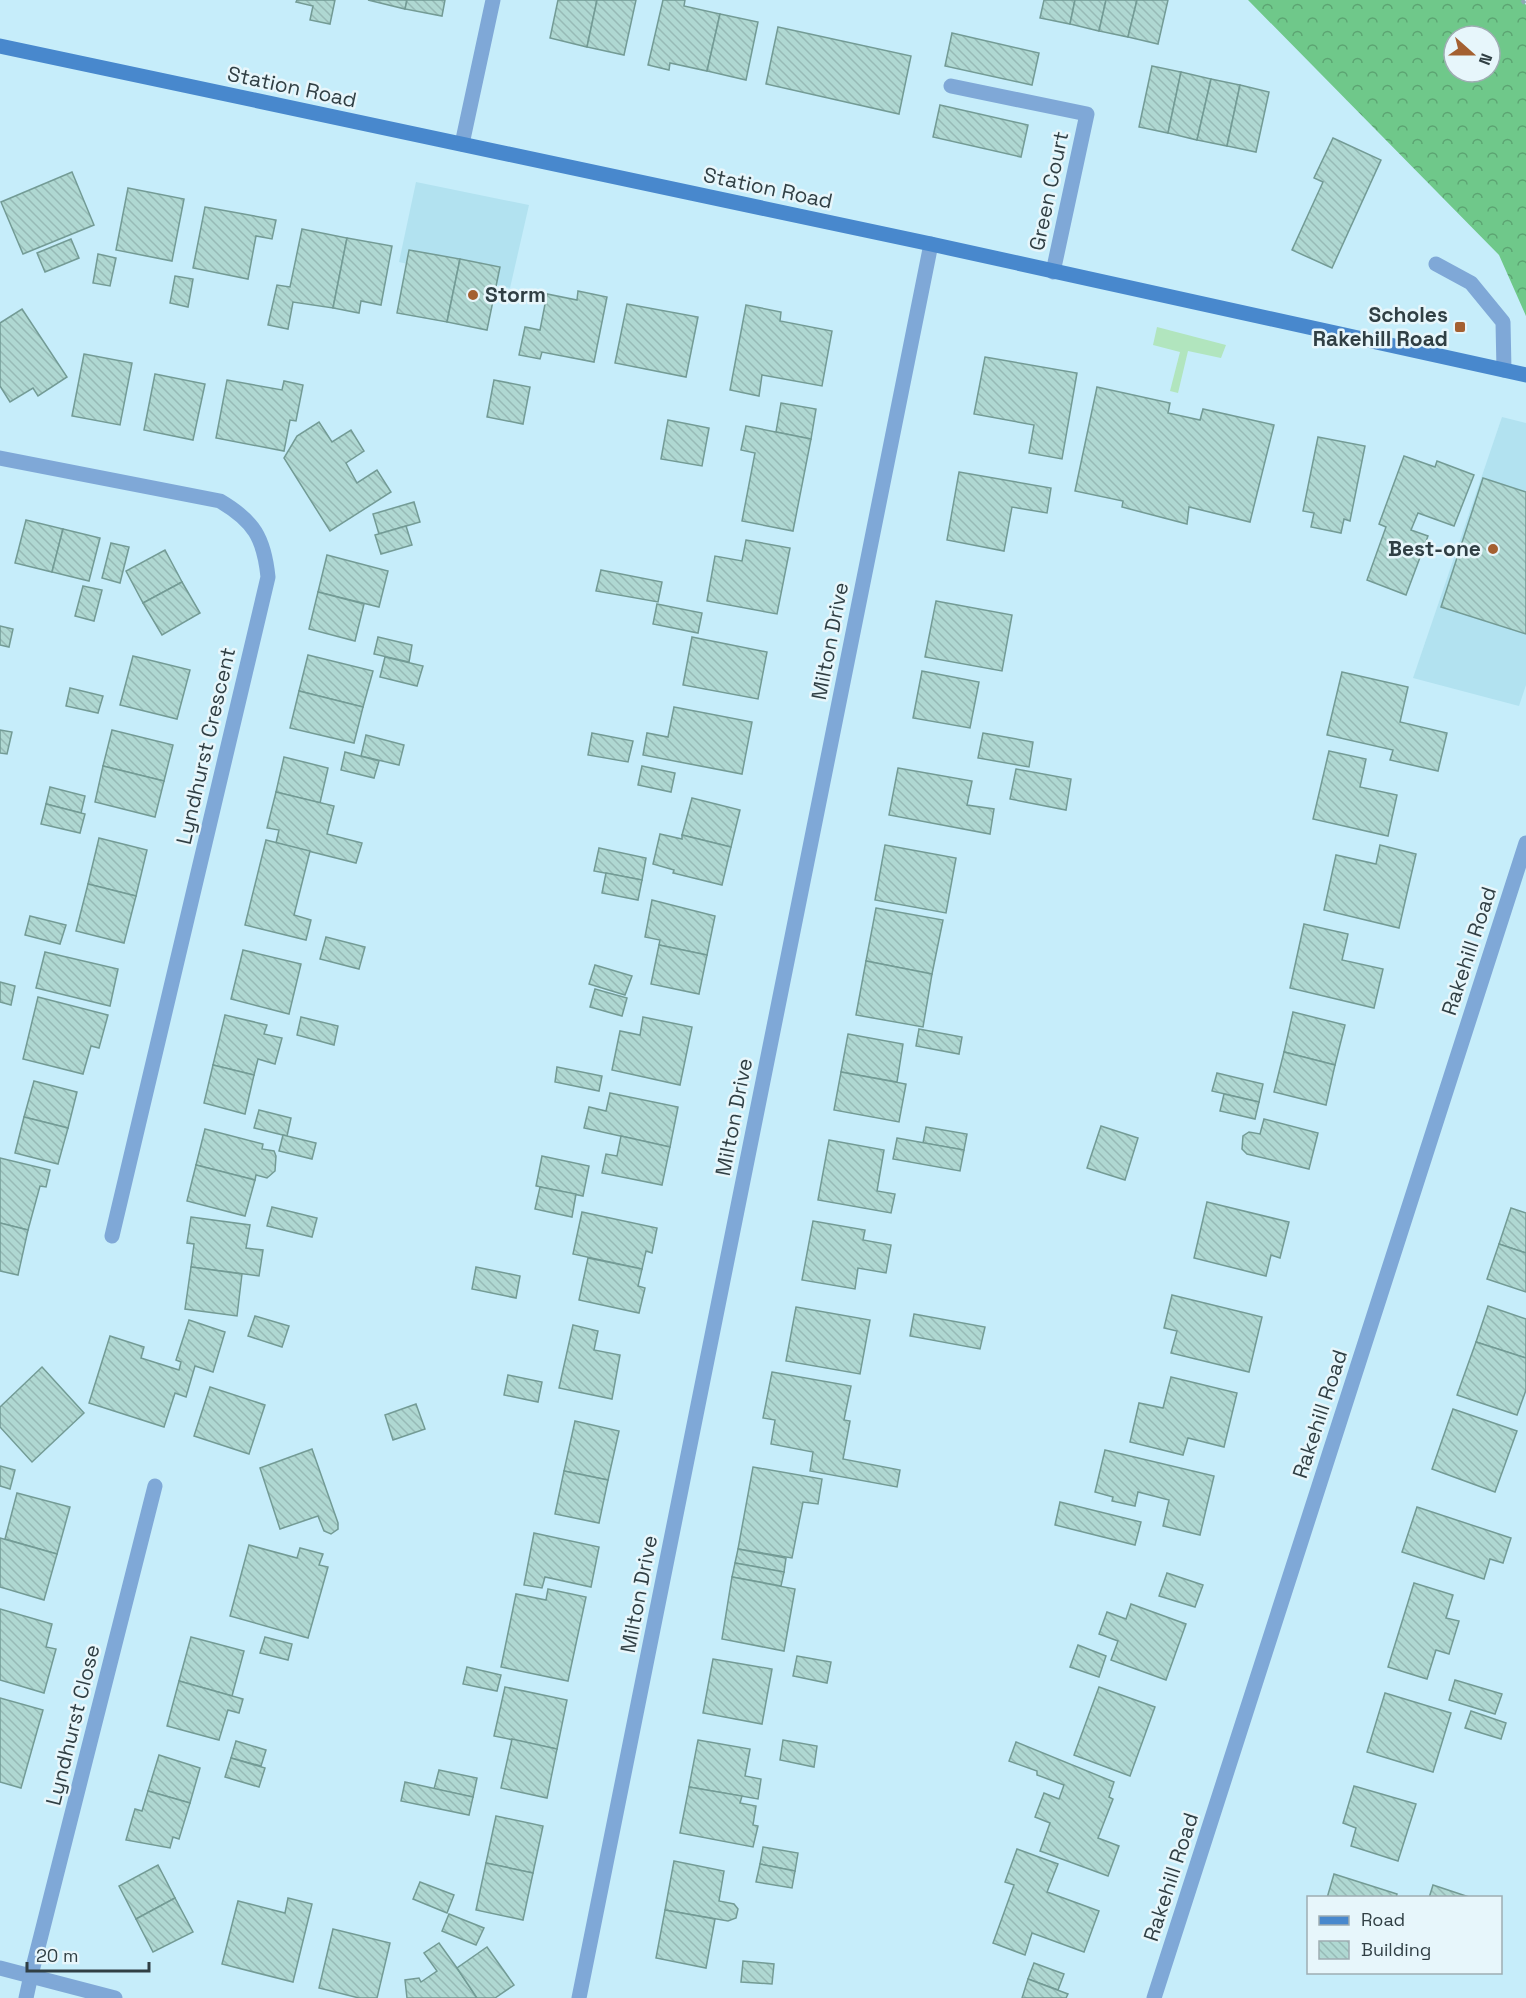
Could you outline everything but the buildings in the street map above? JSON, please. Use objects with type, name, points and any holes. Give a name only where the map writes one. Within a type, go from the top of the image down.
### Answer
[{"type":"street","points":[[462,144],[493,0]]},
{"type":"street","name":"Station Road","points":[[0,46],[931,244],[1526,375]]},
{"type":"street","name":"Green Court","points":[[951,86],[1087,114],[1053,272]]},
{"type":"street","name":"Milton Drive","points":[[579,1998],[931,244]]},
{"type":"street","points":[[1436,264],[1471,283],[1503,322],[1504,370]]},
{"type":"street","name":"Lyndhurst Crescent","points":[[0,458],[220,501],[241,513],[256,531],[266,553],[268,577],[112,1236]]},
{"type":"street","name":"Rakehill Road","points":[[1154,1998],[1526,843]]},
{"type":"street","name":"Lyndhurst Close","points":[[26,1998],[155,1486]]},
{"type":"street","points":[[0,1968],[115,1998]]},
{"type":"path","points":[[1522,0],[1526,5]]},
{"type":"shaded area","points":[[416,182],[529,205],[510,288],[399,262]]},
{"type":"shaded area","points":[[1502,417],[1526,423],[1526,685],[1519,706],[1413,678]]},
{"type":"green space","points":[[1248,0],[1522,0],[1526,5],[1526,316],[1499,255]]},
{"type":"green space","points":[[1157,327],[1226,345],[1221,358],[1188,351],[1178,393],[1170,391],[1180,352],[1153,345]]},
{"type":"place","name":"Storm","points":[[473,295]]},
{"type":"place","name":"Scholes Rakehill Road","points":[[1460,327]]},
{"type":"place","name":"Best-one","points":[[1493,549]]}]
